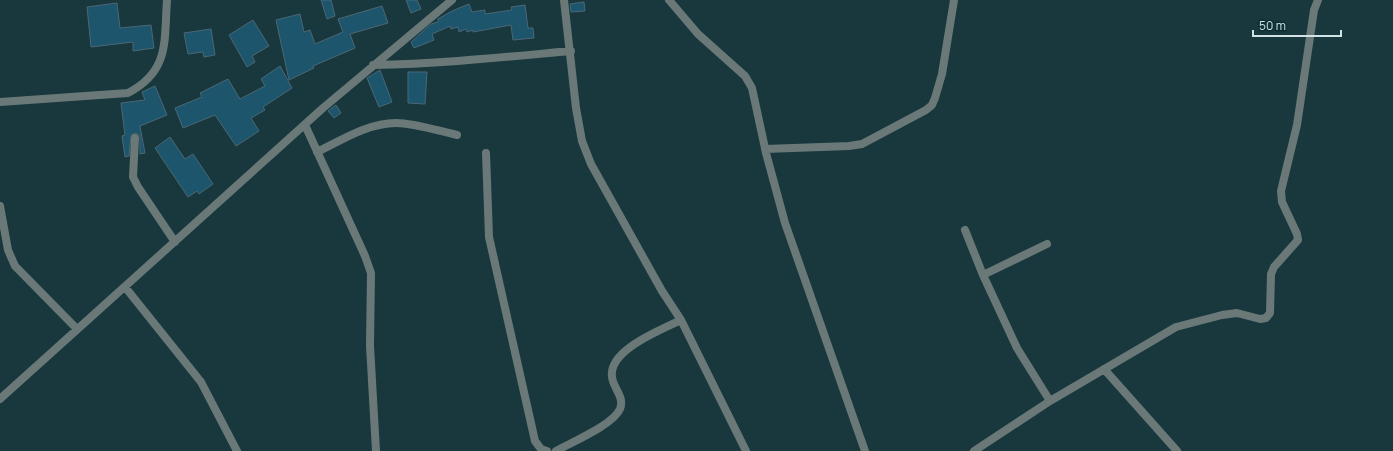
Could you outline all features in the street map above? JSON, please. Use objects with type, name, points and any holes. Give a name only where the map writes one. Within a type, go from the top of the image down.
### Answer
[{"type":"street","points":[[0,102],[128,93],[139,88],[148,81],[162,57],[167,0]]},
{"type":"street","points":[[0,399],[305,125],[373,65],[452,0]]},
{"type":"street","points":[[564,0],[571,51],[576,108],[582,141],[591,164],[658,284],[681,320],[746,451]]},
{"type":"street","points":[[669,0],[698,34],[745,76],[752,88],[765,149],[785,223],[865,451]]},
{"type":"street","points":[[765,149],[849,146],[862,144],[926,110],[936,98],[942,74],[954,0]]},
{"type":"street","points":[[974,451],[1050,401],[1176,327],[1222,315],[1237,314],[1260,320],[1266,318],[1270,313],[1271,274],[1274,267],[1298,240],[1297,234],[1282,202],[1281,191],[1297,125],[1314,10],[1318,0]]},
{"type":"street","points":[[373,65],[409,65],[481,60],[571,51]]},
{"type":"street","points":[[318,152],[363,130],[380,124],[397,123],[457,135]]},
{"type":"street","points":[[305,125],[365,256],[371,273],[370,346],[376,451]]},
{"type":"street","points":[[135,138],[133,177],[138,187],[175,242]]},
{"type":"street","points":[[486,153],[489,237],[535,440],[540,449],[547,451]]},
{"type":"street","points":[[0,206],[8,250],[15,266],[78,329]]},
{"type":"street","points":[[965,230],[982,275],[1017,348],[1050,401]]},
{"type":"street","points":[[982,275],[1047,244]]},
{"type":"street","points":[[125,287],[201,382],[237,451]]},
{"type":"street","points":[[556,451],[612,420],[620,409],[621,398],[612,378],[616,360],[639,341],[681,320]]},
{"type":"street","points":[[1104,369],[1178,451]]},
{"type":"building","points":[[321,0],[331,0],[335,16],[327,19]]},
{"type":"building","points":[[406,0],[417,0],[421,9],[411,13]]},
{"type":"building","points":[[584,2],[585,11],[571,12],[570,4]]},
{"type":"building","points":[[117,3],[120,28],[151,25],[154,48],[133,51],[133,42],[91,47],[87,7]]},
{"type":"building","points":[[469,4],[472,12],[485,10],[485,14],[512,10],[511,7],[525,5],[528,28],[533,28],[534,38],[513,40],[511,25],[473,32],[473,30],[467,32],[466,29],[459,32],[458,27],[451,29],[450,26],[432,34],[434,40],[414,48],[411,42],[431,24],[438,22],[438,19],[452,11]]},
{"type":"building","points":[[382,6],[388,23],[350,34],[355,48],[313,66],[314,68],[289,80],[276,20],[300,14],[304,32],[310,30],[315,44],[343,32],[338,19]]},
{"type":"building","points":[[253,20],[269,46],[252,56],[255,62],[247,67],[229,35]]},
{"type":"building","points":[[211,29],[215,55],[204,57],[203,52],[188,54],[184,33]]},
{"type":"building","points":[[280,66],[292,88],[263,107],[265,110],[251,118],[259,131],[236,146],[215,115],[183,128],[175,108],[202,97],[200,93],[228,79],[240,99],[265,86],[261,79]]},
{"type":"building","points":[[380,70],[392,102],[379,107],[367,78]]},
{"type":"building","points":[[408,72],[427,72],[425,104],[408,103]]},
{"type":"building","points":[[155,86],[167,115],[140,126],[145,153],[140,154],[140,135],[136,133],[131,135],[129,156],[125,157],[122,136],[125,135],[121,103],[145,100],[142,92]]},
{"type":"building","points":[[336,105],[341,113],[334,118],[328,111]]},
{"type":"building","points":[[170,137],[185,159],[193,154],[213,184],[199,194],[197,191],[188,197],[155,148]]}]
